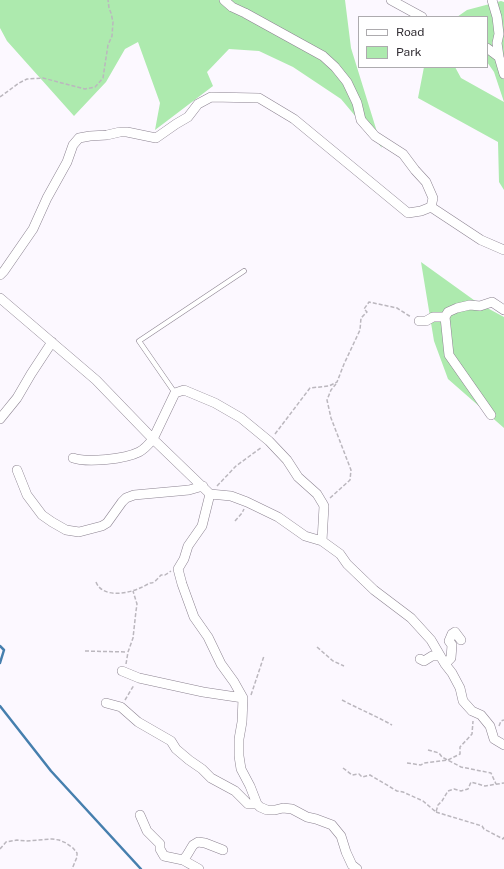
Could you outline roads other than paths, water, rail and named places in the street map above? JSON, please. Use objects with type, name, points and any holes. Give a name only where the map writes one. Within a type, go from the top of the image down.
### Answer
[{"type":"street","points":[[224,0],[232,7],[323,56],[335,67],[347,82],[357,103],[361,120],[375,136],[403,154],[426,182],[432,198],[431,207]]},
{"type":"street","points":[[391,0],[420,16]]},
{"type":"street","points":[[492,0],[497,17],[499,34],[497,43],[499,58],[504,74]]},
{"type":"street","points":[[488,49],[499,58]]},
{"type":"street","points":[[0,275],[33,229],[73,145],[79,138],[126,132],[156,138],[188,117],[198,104],[211,97],[259,98],[294,119],[408,213],[422,211],[431,207]]},
{"type":"street","points":[[431,207],[481,240],[504,250]]},
{"type":"street","points":[[0,298],[96,380],[153,439],[210,494],[231,496],[247,502],[278,517],[305,536],[322,541],[340,554],[374,590],[392,605],[412,618],[431,640],[442,660],[452,673],[460,688],[464,701],[472,711],[481,715],[490,726],[494,739],[504,745]]},
{"type":"street","points":[[491,415],[449,355],[445,317],[448,312],[457,308],[470,305],[480,306],[492,302],[504,310]]},
{"type":"street","points":[[419,321],[426,321],[433,317],[445,317]]},
{"type":"street","points":[[0,419],[17,398],[52,342]]},
{"type":"street","points":[[73,458],[93,461],[124,457],[139,452],[148,446],[153,439],[175,393],[184,390],[215,403],[242,418],[270,442],[287,460],[298,477],[317,494],[324,506],[322,541]]},
{"type":"street","points":[[16,470],[27,495],[42,515],[66,530],[79,532],[102,526],[107,523],[122,502],[126,498],[134,495],[189,490],[203,486]]},
{"type":"street","points":[[210,494],[202,526],[188,546],[178,571],[194,617],[208,637],[221,664],[243,698],[242,722],[239,739],[241,769],[257,804],[260,807],[267,810],[292,808],[307,817],[316,818],[332,825],[341,836],[352,865],[357,869]]},
{"type":"street","points":[[420,659],[424,661],[432,656],[442,660],[451,658],[452,645],[449,641],[452,634],[456,632],[461,640]]},
{"type":"street","points":[[122,671],[139,678],[203,692],[243,698]]},
{"type":"street","points":[[106,703],[121,707],[138,722],[170,741],[176,749],[211,778],[235,791],[248,804],[257,804]]},
{"type":"street","points":[[140,815],[146,831],[160,844],[160,849],[164,856],[184,860],[199,869]]},
{"type":"street","points":[[184,860],[193,845],[198,842],[223,850]]},
{"type":"lane","points":[[175,393],[139,340],[244,271]]},
{"type":"waterway","points":[[0,646],[4,650],[0,663]]},
{"type":"waterway","points":[[0,706],[51,771],[141,869]]}]
